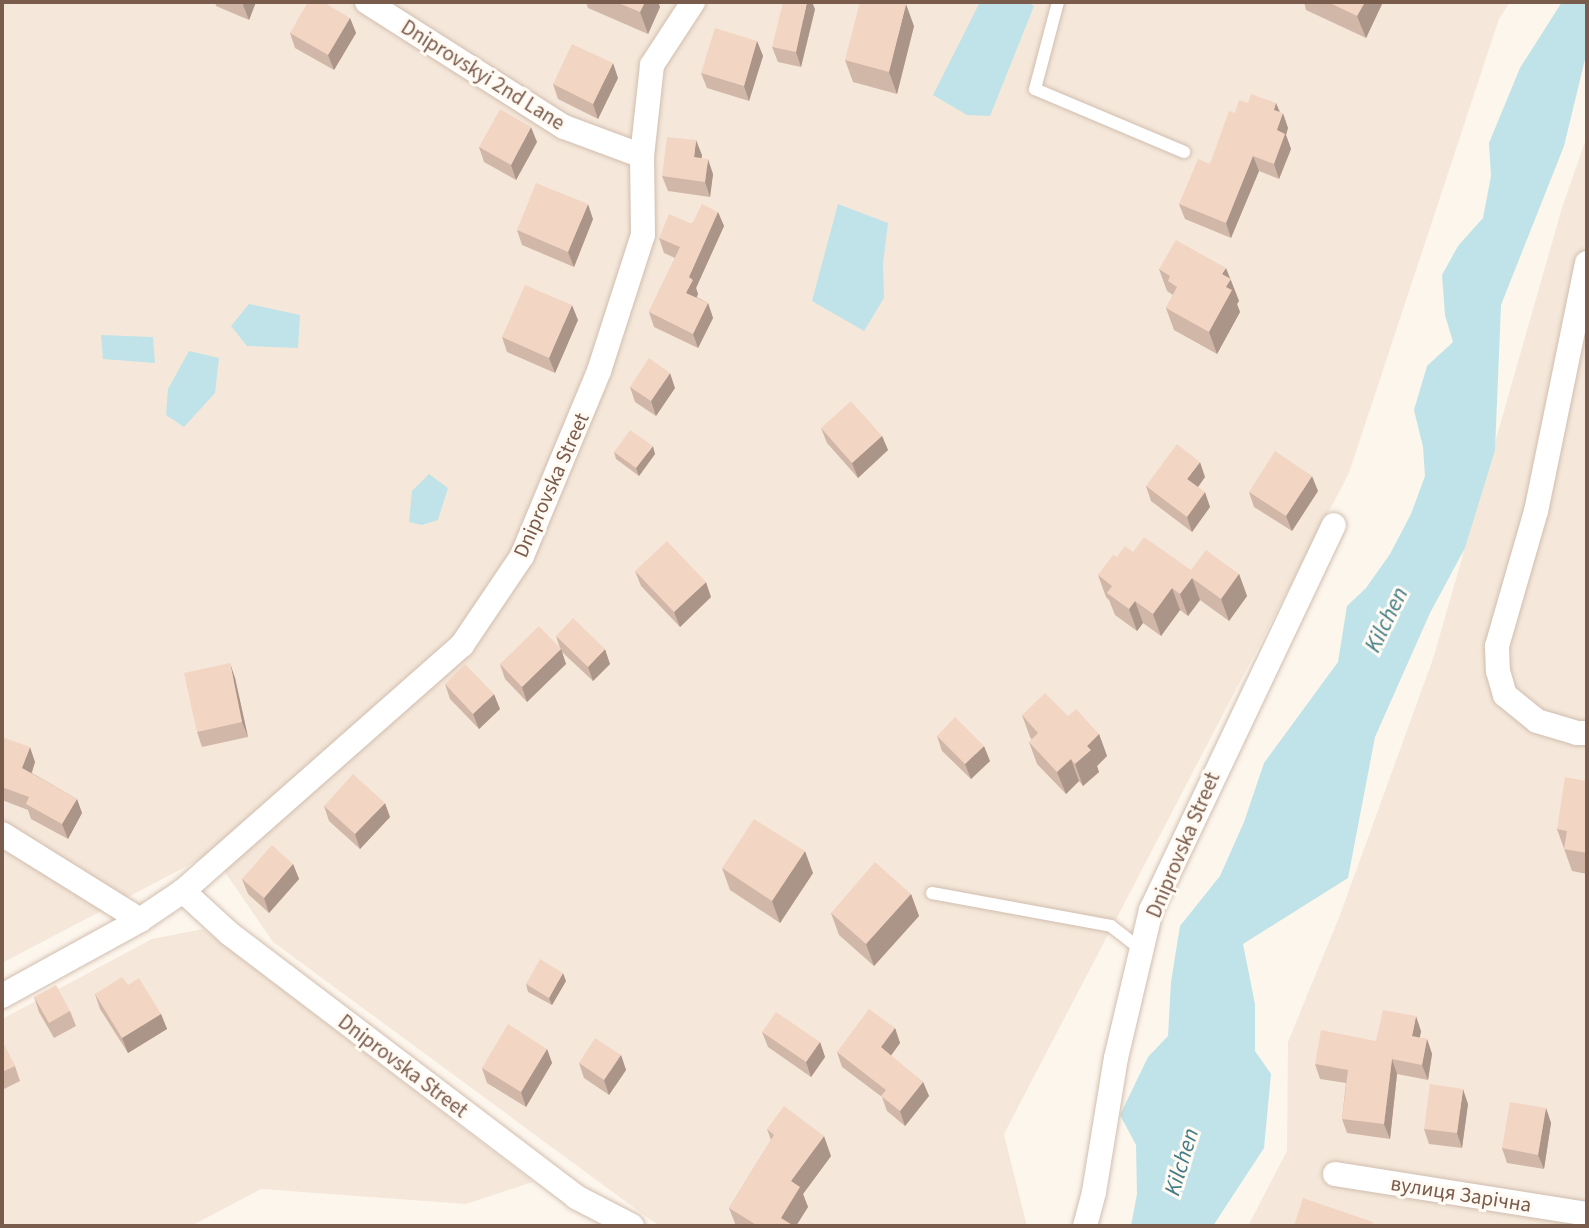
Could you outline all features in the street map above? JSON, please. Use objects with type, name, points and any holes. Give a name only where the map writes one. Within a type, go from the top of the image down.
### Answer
[{"type":"street","name":"Dniprovskyi 2nd Lane","points":[[366,2],[564,127],[642,156]]},
{"type":"street","name":"Dniprovska Street","points":[[2,996],[140,920],[184,891],[462,645],[522,556],[599,371],[643,235],[642,156],[652,65],[694,2]]},
{"type":"street","points":[[1587,264],[1536,511],[1497,646],[1498,671],[1505,695],[1536,721],[1577,733],[1587,733]]},
{"type":"street","name":"Dniprovska Street","points":[[1085,1226],[1094,1192],[1115,1058],[1151,910],[1334,525]]},
{"type":"street","points":[[2,834],[140,920]]},
{"type":"street","name":"Dniprovska Street","points":[[184,891],[230,934],[576,1197],[632,1226]]},
{"type":"street","name":"вулиця Зарічна","points":[[1335,1174],[1587,1214]]},
{"type":"lane","points":[[1058,2],[1035,89],[1184,152]]},
{"type":"lane","points":[[932,893],[1111,926],[1143,951]]},
{"type":"shaded area","points":[[2,2],[1510,2],[1499,19],[1349,473],[1004,1134],[1027,1226],[659,1226],[273,942],[212,853],[2,963]]},
{"type":"shaded area","points":[[1587,136],[1587,1226],[1248,1226],[1287,1151],[1288,1042],[1340,915],[1434,656],[1562,208]]},
{"type":"shaded area","points":[[203,929],[533,1182],[466,1204],[261,1189],[191,1226],[2,1226],[2,1019],[152,939]]},
{"type":"water","points":[[980,2],[1027,2],[1034,6],[990,116],[967,115],[933,95]]},
{"type":"water","name":"Kilchen","points":[[1562,2],[1587,2],[1587,51],[1564,146],[1501,305],[1495,450],[1465,548],[1430,613],[1375,737],[1348,878],[1243,944],[1255,1004],[1255,1051],[1271,1074],[1264,1148],[1213,1226],[1131,1226],[1137,1194],[1136,1145],[1120,1115],[1148,1057],[1168,1036],[1171,982],[1180,926],[1220,876],[1244,822],[1264,763],[1338,662],[1347,606],[1366,588],[1390,554],[1411,514],[1425,476],[1423,447],[1414,410],[1427,366],[1453,342],[1445,315],[1442,275],[1458,246],[1483,218],[1491,176],[1489,143],[1520,68]]},
{"type":"water","points":[[838,204],[888,223],[883,264],[884,298],[864,331],[812,301]]},
{"type":"water","points":[[249,304],[300,315],[298,348],[247,346],[231,326]]},
{"type":"water","points":[[101,335],[153,337],[155,363],[103,359]]},
{"type":"water","points":[[189,351],[219,358],[215,393],[184,427],[166,415],[168,389]]},
{"type":"water","points":[[429,474],[448,488],[438,520],[422,525],[409,522],[412,491]]},
{"type":"building","points":[[308,2],[323,2],[350,18],[328,55],[290,33]]},
{"type":"building","points":[[616,2],[645,2],[640,12]]},
{"type":"building","points":[[783,2],[807,2],[796,52],[772,47]]},
{"type":"building","points":[[860,2],[906,4],[889,72],[845,60]]},
{"type":"building","points":[[1328,2],[1365,2],[1357,16]]},
{"type":"building","points":[[715,28],[757,41],[744,86],[701,73]]},
{"type":"building","points":[[572,44],[613,63],[593,104],[553,84]]},
{"type":"building","points":[[1251,94],[1276,103],[1274,110],[1283,113],[1277,130],[1285,134],[1274,164],[1253,156],[1226,223],[1179,204],[1198,159],[1210,164],[1229,111],[1235,113],[1239,100],[1248,103]]},
{"type":"building","points":[[500,109],[531,127],[511,165],[479,147]]},
{"type":"building","points":[[667,137],[696,140],[694,157],[708,159],[705,182],[662,176]]},
{"type":"building","points":[[536,183],[588,204],[568,252],[517,230]]},
{"type":"building","points":[[702,204],[718,212],[689,277],[693,280],[686,293],[708,303],[693,334],[649,312],[680,247],[659,238],[669,214],[692,224]]},
{"type":"building","points":[[1176,240],[1226,268],[1222,274],[1231,279],[1226,287],[1232,290],[1209,332],[1166,308],[1177,287],[1168,281],[1170,276],[1159,269]]},
{"type":"building","points":[[525,285],[572,305],[549,358],[502,337]]},
{"type":"building","points":[[649,358],[670,373],[651,401],[630,387]]},
{"type":"building","points":[[851,401],[882,436],[852,463],[821,428]]},
{"type":"building","points":[[630,430],[653,446],[636,468],[614,452]]},
{"type":"building","points":[[1177,444],[1200,462],[1187,479],[1205,492],[1187,517],[1146,486]]},
{"type":"building","points":[[1275,451],[1312,476],[1286,516],[1249,492]]},
{"type":"building","points":[[1144,537],[1191,570],[1206,550],[1239,574],[1221,599],[1192,578],[1180,594],[1172,588],[1153,614],[1135,601],[1129,609],[1107,593],[1112,586],[1098,575],[1113,555],[1117,557],[1125,546],[1133,552]]},
{"type":"building","points":[[667,541],[706,582],[674,612],[635,571]]},
{"type":"building","points":[[573,618],[605,649],[588,667],[556,636]]},
{"type":"building","points":[[539,626],[561,649],[522,687],[500,664]]},
{"type":"building","points":[[230,663],[242,722],[197,732],[184,673]]},
{"type":"building","points":[[465,664],[494,694],[473,714],[445,684]]},
{"type":"building","points":[[1045,693],[1068,716],[1076,709],[1099,734],[1087,746],[1091,750],[1075,764],[1071,759],[1057,772],[1029,742],[1038,733],[1022,715]]},
{"type":"building","points":[[955,717],[984,746],[965,764],[937,736]]},
{"type":"building","points":[[2,737],[30,747],[22,768],[77,799],[62,824],[26,804],[29,797],[2,787]]},
{"type":"building","points":[[353,774],[385,803],[355,834],[324,806]]},
{"type":"building","points":[[1565,777],[1587,781],[1587,853],[1564,849],[1567,831],[1557,829]]},
{"type":"building","points":[[754,819],[805,851],[772,901],[722,868]]},
{"type":"building","points":[[272,845],[293,864],[264,898],[242,879]]},
{"type":"building","points":[[875,862],[911,894],[866,944],[831,913]]},
{"type":"building","points":[[540,959],[563,973],[549,998],[526,984]]},
{"type":"building","points":[[122,977],[128,985],[139,978],[161,1014],[122,1038],[95,994]]},
{"type":"building","points":[[56,985],[70,1011],[49,1023],[34,997]]},
{"type":"building","points":[[869,1009],[895,1028],[881,1047],[923,1082],[900,1111],[881,1096],[886,1090],[837,1052]]},
{"type":"building","points":[[1383,1010],[1416,1016],[1412,1036],[1427,1039],[1422,1065],[1392,1059],[1384,1124],[1342,1119],[1348,1070],[1315,1064],[1321,1030],[1376,1041]]},
{"type":"building","points":[[776,1012],[820,1042],[806,1062],[762,1032]]},
{"type":"building","points":[[508,1024],[547,1049],[521,1092],[482,1068]]},
{"type":"building","points":[[595,1038],[621,1055],[604,1080],[579,1063]]},
{"type":"building","points":[[2,1043],[15,1066],[2,1072]]},
{"type":"building","points":[[1430,1084],[1463,1089],[1457,1133],[1424,1129]]},
{"type":"building","points":[[1510,1102],[1546,1108],[1538,1155],[1502,1148]]},
{"type":"building","points":[[784,1106],[824,1136],[791,1181],[800,1187],[781,1218],[794,1226],[758,1226],[729,1208],[774,1135],[767,1129]]},
{"type":"building","points":[[1303,1198],[1373,1222],[1372,1226],[1294,1226]]}]
